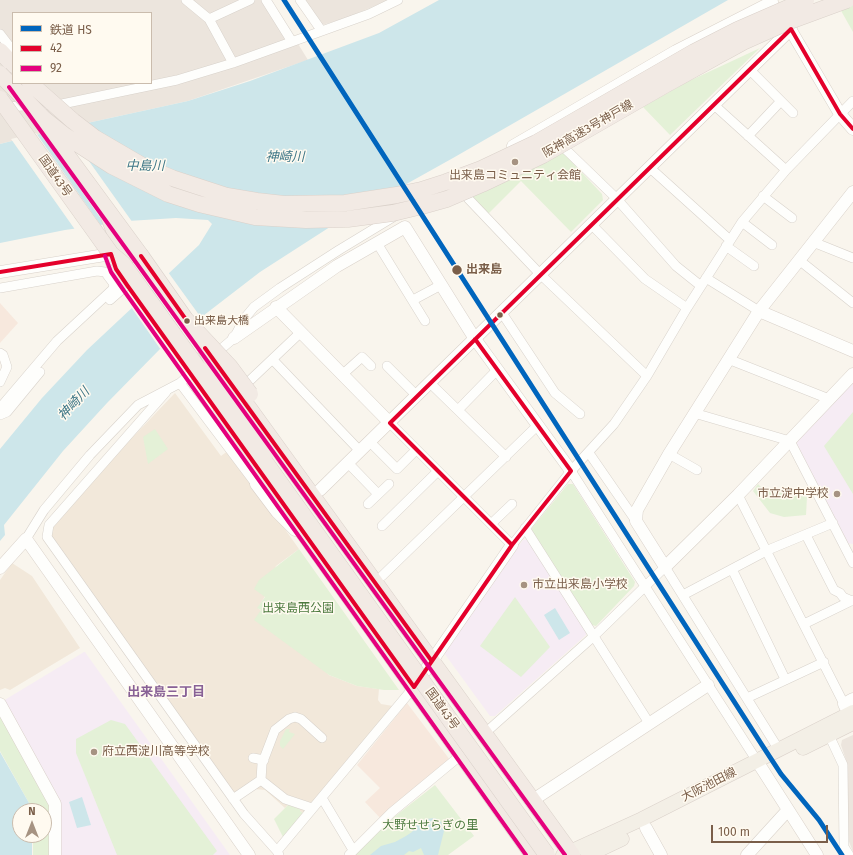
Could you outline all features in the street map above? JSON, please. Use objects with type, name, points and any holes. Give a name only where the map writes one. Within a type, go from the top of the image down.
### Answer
[{"type":"highway","name":"阪神高速3号神戸線","points":[[31,84],[95,138],[143,166],[172,178],[214,192],[257,201],[284,204],[345,203],[397,196],[421,190],[481,169],[536,143],[694,52],[737,30],[806,0]]},
{"type":"highway","name":"阪神高速3号神戸線","points":[[17,84],[44,119],[64,135],[112,166],[168,194],[199,204],[255,217],[306,220],[348,219],[393,213],[422,206],[447,199],[482,184],[543,155],[743,42],[847,0]]},
{"type":"highway","name":"阪神高速3号神戸線","points":[[2,64],[12,77]]},
{"type":"highway","name":"国道43号","points":[[2,64],[12,79]]},
{"type":"highway","name":"国道43号","points":[[15,84],[187,321],[205,348],[222,379],[284,471],[566,854]]},
{"type":"highway","name":"国道43号","points":[[0,99],[111,254],[123,264],[547,855]]},
{"type":"highway","points":[[107,210],[116,236],[111,254],[125,253],[141,256]]},
{"type":"highway","name":"国道43号","points":[[111,254],[116,269],[127,285],[533,855]]},
{"type":"highway","points":[[187,321],[210,344],[320,490],[382,576],[401,619]]},
{"type":"highway","name":"国道43号","points":[[205,348],[246,393],[401,619],[533,800],[566,854]]},
{"type":"main road","name":"大阪池田線","points":[[566,854],[759,764],[829,735],[851,712]]},
{"type":"main road","name":"大阪池田線","points":[[588,855],[646,828],[759,764],[779,750],[851,712]]},
{"type":"street","points":[[186,0],[208,19],[233,63]]},
{"type":"street","points":[[208,19],[250,0]]},
{"type":"street","points":[[266,0],[291,40]]},
{"type":"street","points":[[300,0],[321,30]]},
{"type":"street","points":[[0,107],[62,104],[177,80],[233,63],[291,40],[369,14],[398,0]]},
{"type":"street","points":[[234,338],[244,319],[254,307],[280,288],[339,250],[676,50],[773,1],[791,29],[840,114],[853,129]]},
{"type":"street","points":[[320,490],[475,340],[616,198],[791,29]]},
{"type":"street","points":[[0,34],[12,50]]},
{"type":"street","points":[[749,69],[793,113]]},
{"type":"street","points":[[41,84],[62,104]]},
{"type":"street","points":[[748,136],[780,101]]},
{"type":"street","points":[[168,390],[49,525],[47,537],[233,799],[278,853],[336,779],[414,687],[431,660],[525,528],[571,471],[614,424],[647,376],[687,308],[742,222],[786,170],[853,101]]},
{"type":"street","points":[[713,104],[786,170]]},
{"type":"street","points":[[545,128],[616,198],[676,266],[759,311],[853,351]]},
{"type":"street","points":[[649,166],[728,243],[754,266]]},
{"type":"street","points":[[431,195],[459,190],[540,274],[647,376]]},
{"type":"street","points":[[764,196],[792,218]]},
{"type":"street","points":[[636,521],[637,510],[668,454],[759,311],[798,260],[851,199]]},
{"type":"street","points":[[742,222],[772,245]]},
{"type":"street","points":[[591,224],[645,279],[687,308]]},
{"type":"street","points":[[0,568],[26,539],[44,510],[90,455],[138,405],[180,383],[234,338],[276,307],[337,266],[405,227],[475,340],[571,471],[817,855]]},
{"type":"street","points":[[813,242],[853,258]]},
{"type":"street","points":[[377,243],[425,321]]},
{"type":"street","points":[[0,272],[111,254]]},
{"type":"street","points":[[798,260],[853,303]]},
{"type":"street","points":[[0,288],[98,271],[105,272],[114,284],[113,289],[57,341],[42,361],[0,408]]},
{"type":"street","points":[[0,415],[7,412],[67,340],[127,285]]},
{"type":"street","points":[[413,300],[441,285]]},
{"type":"street","points":[[276,307],[512,546]]},
{"type":"street","points":[[502,312],[555,393],[580,414]]},
{"type":"street","points":[[246,393],[273,360],[301,332]]},
{"type":"street","points":[[0,353],[3,355],[7,367],[0,382]]},
{"type":"street","points":[[343,374],[362,357],[371,366]]},
{"type":"street","points":[[728,358],[829,399]]},
{"type":"street","points":[[273,360],[360,451]]},
{"type":"street","points":[[387,366],[417,396]]},
{"type":"street","points":[[458,410],[497,370]]},
{"type":"street","points":[[484,734],[594,636],[665,567],[738,495],[853,374]]},
{"type":"street","points":[[180,383],[277,512],[291,525],[367,630],[386,648]]},
{"type":"street","points":[[430,383],[506,457]]},
{"type":"street","points":[[694,413],[790,441],[853,563]]},
{"type":"street","points":[[382,576],[538,425]]},
{"type":"street","points":[[370,442],[397,469],[416,450]]},
{"type":"street","points":[[589,452],[636,521],[779,750]]},
{"type":"street","points":[[668,454],[697,470]]},
{"type":"street","points":[[348,463],[378,494]]},
{"type":"street","points":[[382,526],[438,471]]},
{"type":"street","points":[[368,504],[389,484]]},
{"type":"street","points":[[738,495],[768,550],[804,624],[851,712]]},
{"type":"street","points":[[491,524],[512,504]]},
{"type":"street","points":[[683,595],[768,550],[833,523]]},
{"type":"street","points":[[525,528],[649,723]]},
{"type":"street","points":[[806,535],[834,590],[840,593],[843,597],[852,601]]},
{"type":"street","points":[[26,539],[249,855]]},
{"type":"street","points":[[732,569],[785,679]]},
{"type":"street","points":[[804,624],[852,601]]},
{"type":"street","points":[[747,698],[824,662]]},
{"type":"street","points":[[533,800],[708,685]]},
{"type":"street","points":[[0,704],[55,804],[55,855]]},
{"type":"street","points":[[233,799],[261,780],[264,760],[275,730],[289,719],[295,717],[301,719],[322,738]]},
{"type":"street","points":[[829,735],[843,765],[844,847],[849,855]]},
{"type":"street","points":[[322,798],[351,852],[392,812],[461,755]]},
{"type":"street","points":[[252,758],[264,760]]},
{"type":"street","points":[[261,780],[285,798],[309,807]]},
{"type":"street","points":[[747,855],[788,810]]},
{"type":"street","points":[[646,828],[661,855]]},
{"type":"shaded area","points":[[0,0],[271,0],[308,60],[188,101],[60,129],[0,144]]},
{"type":"shaded area","points":[[305,0],[388,0],[349,17],[322,25]]},
{"type":"shaded area","points":[[0,303],[18,323],[0,343]]},
{"type":"shaded area","name":"市立淀中学校","points":[[853,380],[853,544],[846,543],[797,444],[797,441]]},
{"type":"shaded area","points":[[175,393],[221,456],[229,450],[299,549],[276,566],[265,596],[258,608],[329,675],[357,686],[379,689],[378,700],[381,704],[393,706],[303,813],[289,804],[285,808],[265,790],[255,789],[239,800],[50,536],[50,531],[108,463]]},
{"type":"shaded area","name":"市立出来島小学校","points":[[523,540],[529,540],[586,630],[586,635],[495,716],[490,716],[444,653],[445,648]]},
{"type":"shaded area","points":[[12,563],[32,576],[80,648],[10,690],[5,688],[0,690],[0,580]]},
{"type":"shaded area","name":"府立西淀川高等学校","points":[[84,652],[230,855],[60,855],[60,803],[3,701]]},
{"type":"shaded area","points":[[407,703],[450,760],[382,820],[365,802],[380,788],[357,765]]},
{"type":"shaded area","points":[[853,735],[853,852],[848,839],[848,766],[841,745],[842,740]]},
{"type":"green space","points":[[835,0],[853,0],[853,32]]},
{"type":"green space","points":[[760,48],[670,135],[643,107],[687,82]]},
{"type":"green space","points":[[556,145],[602,194],[603,200],[571,232],[521,181],[487,215],[469,196]]},
{"type":"green space","points":[[853,412],[853,494],[824,446]]},
{"type":"green space","points":[[155,429],[168,449],[148,464],[143,437]]},
{"type":"green space","points":[[568,484],[573,484],[635,582],[634,586],[596,626],[592,625],[532,533],[532,528]]},
{"type":"green space","points":[[758,484],[764,490],[807,497],[806,515],[784,517],[770,513],[753,491]]},
{"type":"green space","name":"出来島西公園","points":[[299,549],[399,690],[384,690],[357,686],[329,675],[254,620],[261,610],[257,608],[265,597],[254,589],[259,580]]},
{"type":"green space","points":[[515,597],[550,647],[521,677],[480,646]]},
{"type":"green space","points":[[0,713],[50,803],[29,803],[0,751]]},
{"type":"green space","points":[[111,720],[125,724],[217,851],[213,855],[117,855],[76,753],[76,739]]},
{"type":"green space","points":[[286,729],[290,729],[289,732],[295,734],[283,749],[280,746],[280,741]]},
{"type":"green space","name":"大野せせらぎの里","points":[[435,785],[474,836],[448,855],[355,855],[394,817]]},
{"type":"green space","points":[[289,804],[300,808],[300,811],[303,813],[283,837],[274,819]]},
{"type":"green space","points":[[33,843],[52,843],[52,855],[33,855]]},
{"type":"water","name":"神崎川","points":[[439,0],[728,0],[333,225],[260,272],[160,349],[107,403],[63,451],[4,525],[5,535],[0,541],[0,449],[42,398],[87,350],[199,245],[212,224],[208,220],[176,218],[128,221],[65,230],[0,243],[0,144],[60,129],[188,101],[250,81],[379,33]]},
{"type":"water","points":[[555,608],[570,633],[559,640],[544,615]]},
{"type":"water","points":[[0,752],[29,803],[12,803],[12,843],[32,843],[32,855],[0,855]]},
{"type":"water","points":[[82,797],[91,825],[77,828],[69,802]]},
{"type":"water","points":[[435,818],[441,822],[444,831],[438,855],[424,855],[421,848],[413,852],[409,851],[404,855],[370,855],[381,846],[395,842],[406,836],[412,832],[417,825],[426,819]]},
{"type":"pier","points":[[64,126],[133,223],[106,226],[40,132]]},
{"type":"pier","points":[[36,133],[102,227],[76,231],[11,139]]},
{"type":"pier","points":[[168,272],[202,319],[183,334],[151,288]]},
{"type":"pier","points":[[148,291],[180,336],[161,350],[131,307]]},
{"type":"rail line","name":"HS","points":[[284,0],[762,745],[781,774],[819,820],[842,855]]},
{"type":"transit line","name":"42","points":[[512,545],[390,423],[791,29],[840,114],[853,129]]},
{"type":"transit line","name":"92","points":[[9,87],[565,855]]},
{"type":"transit line","name":"42","points":[[0,272],[111,254],[116,269],[127,285],[414,687],[512,545],[571,471],[475,339]]},
{"type":"transit line","name":"92","points":[[105,256],[111,272],[122,288],[526,855]]},
{"type":"transit line","name":"42","points":[[141,256],[187,321]]},
{"type":"transit line","name":"42","points":[[205,348],[431,660]]},
{"type":"place","name":"出来島コミュニティ会館","points":[[515,162]]},
{"type":"place","name":"出来島","points":[[457,270]]},
{"type":"place","name":"出来島大橋","points":[[187,321]]},
{"type":"place","name":"市立淀中学校","points":[[837,494]]},
{"type":"place","name":"市立出来島小学校","points":[[524,585]]},
{"type":"place","name":"府立西淀川高等学校","points":[[94,752]]},
{"type":"district","name":"出来島三丁目","points":[[166,692]]},
{"type":"water label","name":"中島川","points":[[145,166]]}]
